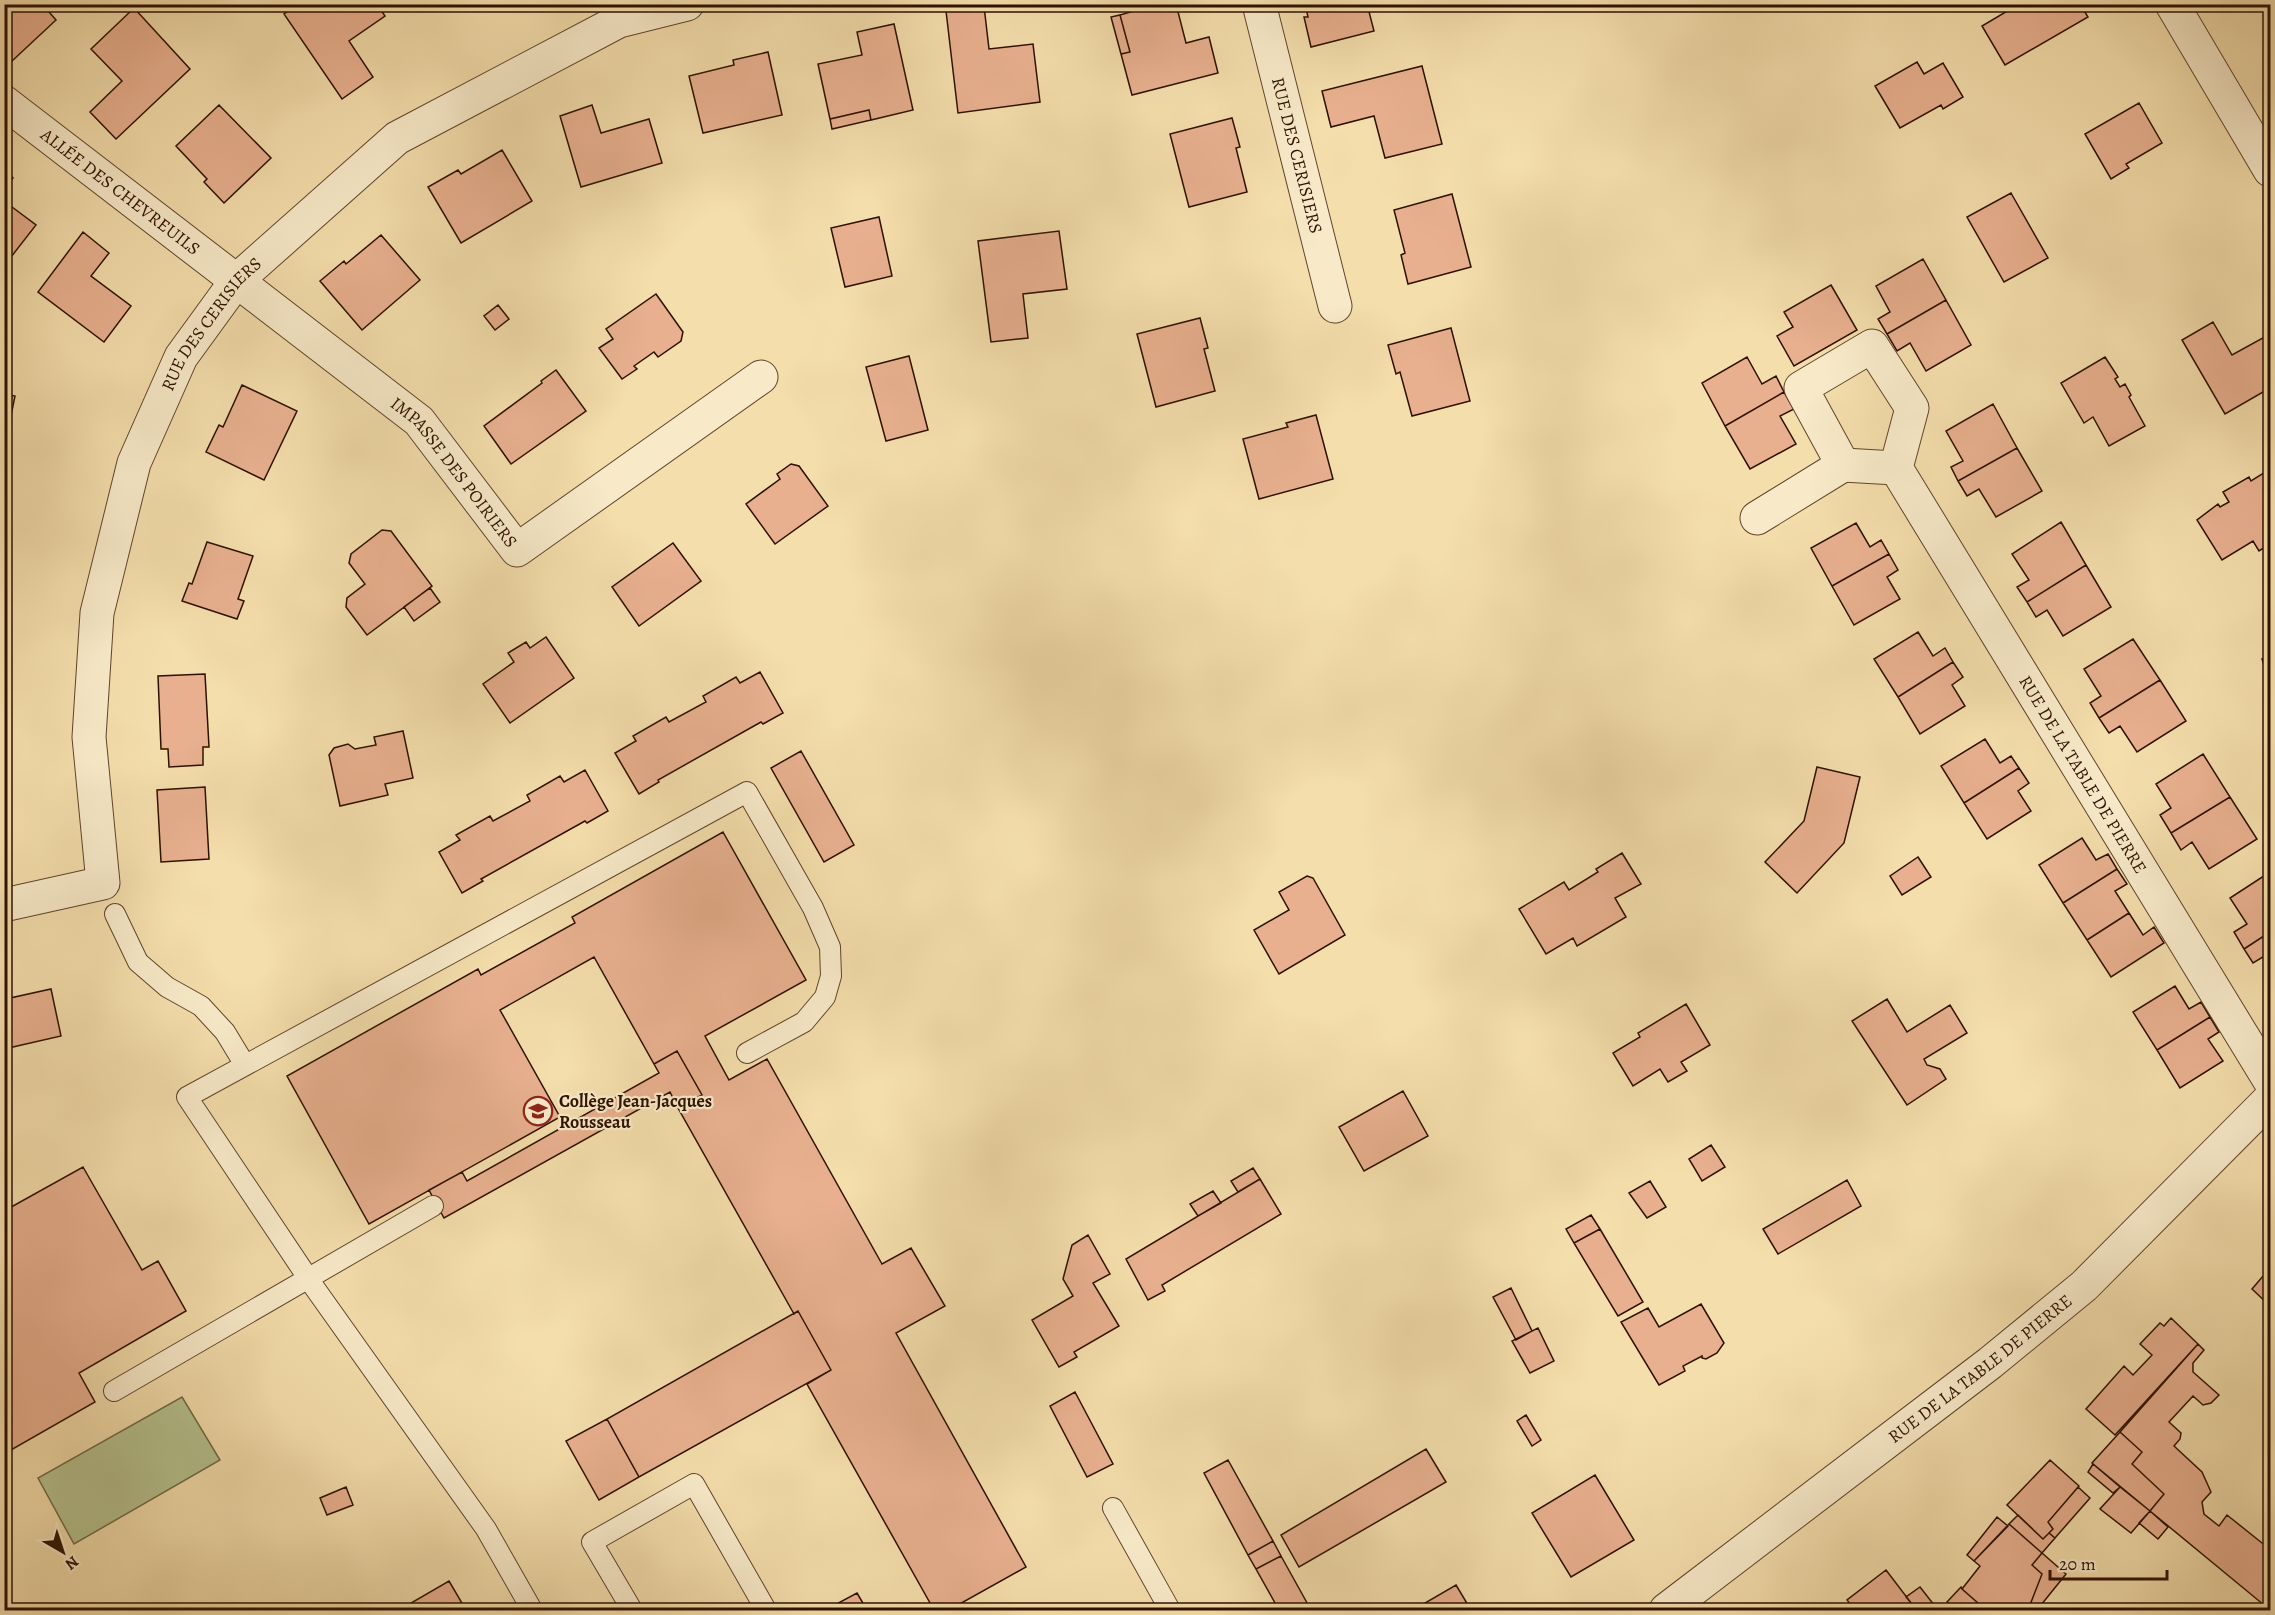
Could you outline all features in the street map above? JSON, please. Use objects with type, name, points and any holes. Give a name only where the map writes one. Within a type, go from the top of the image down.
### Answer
[{"type":"street","name":"RUE DES CERISIERS","points":[[4,905],[103,883],[89,737],[97,613],[134,463],[181,357],[237,280],[397,138],[619,21],[687,4]]},
{"type":"street","name":"RUE DES CERISIERS","points":[[1259,4],[1335,306]]},
{"type":"street","points":[[2172,4],[2271,170]]},
{"type":"street","name":"ALLÉE DES CHEVREUILS","points":[[4,102],[237,280]]},
{"type":"street","name":"IMPASSE DES POIRIERS","points":[[237,280],[419,421],[517,550],[761,377]]},
{"type":"street","points":[[1757,518],[1843,465],[1896,468],[1912,408],[1872,346],[1801,388],[1843,465]]},
{"type":"street","name":"RUE DE LA TABLE DE PIERRE","points":[[1896,468],[2271,1081]]},
{"type":"street","name":"RUE DE LA TABLE DE PIERRE","points":[[1666,1611],[1990,1363],[2084,1286],[2271,1100]]},
{"type":"lane","points":[[532,1611],[486,1529],[308,1278],[187,1097],[747,792],[813,908],[830,947],[831,976],[825,998],[804,1022],[747,1053]]},
{"type":"lane","points":[[115,914],[138,962],[167,987],[201,1006],[225,1032],[245,1065]]},
{"type":"lane","points":[[114,1391],[432,1206]]},
{"type":"lane","points":[[632,1611],[592,1542],[694,1484],[766,1611]]},
{"type":"lane","points":[[1113,1508],[1170,1611]]},
{"type":"green space","points":[[182,1397],[220,1460],[74,1544],[38,1478]]},
{"type":"building","points":[[4,4],[42,4],[56,20],[12,61],[4,53]]},
{"type":"building","points":[[298,4],[377,4],[385,16],[349,41],[373,77],[342,99],[284,14]]},
{"type":"building","points":[[1158,4],[1176,4],[1186,43],[1209,37],[1218,73],[1132,95],[1121,54],[1130,52],[1120,15]]},
{"type":"building","points":[[1305,4],[1367,4],[1374,31],[1311,47],[1304,17],[1308,17]]},
{"type":"building","points":[[2019,4],[2080,4],[2088,17],[2005,65],[1982,26]]},
{"type":"building","points":[[984,6],[989,49],[1033,44],[1040,102],[958,113],[946,11]]},
{"type":"building","points":[[134,8],[190,69],[116,139],[90,112],[122,81],[91,49]]},
{"type":"building","points":[[1120,15],[1130,52],[1121,54],[1111,17]]},
{"type":"building","points":[[894,24],[913,110],[871,120],[869,110],[830,119],[818,64],[862,55],[857,32]]},
{"type":"building","points":[[768,52],[782,115],[703,133],[689,76],[734,65],[733,60]]},
{"type":"building","points":[[1917,62],[1924,74],[1943,63],[1963,97],[1943,109],[1941,105],[1900,128],[1875,86]]},
{"type":"building","points":[[1422,66],[1442,144],[1385,158],[1374,116],[1331,127],[1322,91]]},
{"type":"building","points":[[2139,103],[2162,143],[2126,164],[2129,168],[2111,179],[2085,134]]},
{"type":"building","points":[[219,105],[271,158],[224,203],[204,182],[207,179],[176,146]]},
{"type":"building","points":[[592,105],[601,133],[649,119],[662,163],[581,187],[560,116]]},
{"type":"building","points":[[869,110],[871,120],[832,129],[830,119]]},
{"type":"building","points":[[1232,118],[1240,147],[1236,148],[1247,192],[1189,207],[1170,134]]},
{"type":"building","points":[[502,150],[532,201],[461,243],[428,187],[458,170],[461,174]]},
{"type":"building","points":[[4,171],[13,178],[4,190]]},
{"type":"building","points":[[2011,193],[2048,258],[2004,282],[1967,217]]},
{"type":"building","points":[[1452,194],[1471,267],[1408,284],[1401,255],[1405,253],[1394,210]]},
{"type":"building","points":[[4,201],[36,225],[4,266]]},
{"type":"building","points":[[879,217],[892,276],[845,287],[831,228]]},
{"type":"building","points":[[1059,231],[1067,289],[1023,294],[1028,338],[991,342],[978,241]]},
{"type":"building","points":[[83,232],[109,253],[91,276],[131,306],[104,342],[38,292]]},
{"type":"building","points":[[381,235],[420,280],[362,330],[320,281],[344,261],[346,264]]},
{"type":"building","points":[[1923,259],[1946,300],[1887,334],[1878,319],[1890,312],[1876,286]]},
{"type":"building","points":[[1831,285],[1857,330],[1794,366],[1777,336],[1793,327],[1784,312]]},
{"type":"building","points":[[656,294],[683,332],[681,341],[658,357],[654,352],[634,366],[637,369],[622,379],[599,348],[613,339],[606,329]]},
{"type":"building","points":[[1946,300],[1971,345],[1926,371],[1910,343],[1897,351],[1887,334]]},
{"type":"building","points":[[498,305],[509,319],[495,330],[484,316]]},
{"type":"building","points":[[1200,318],[1208,348],[1204,349],[1215,391],[1156,407],[1137,334]]},
{"type":"building","points":[[2213,322],[2232,355],[2270,334],[2270,388],[2225,414],[2182,340]]},
{"type":"building","points":[[1451,328],[1470,401],[1412,416],[1400,372],[1396,374],[1388,345]]},
{"type":"building","points":[[909,356],[928,430],[886,441],[866,367]]},
{"type":"building","points":[[1747,357],[1762,384],[1776,376],[1784,392],[1725,426],[1702,383]]},
{"type":"building","points":[[2105,357],[2118,377],[2115,379],[2120,387],[2125,384],[2131,395],[2129,397],[2145,426],[2109,446],[2093,417],[2084,423],[2061,383]]},
{"type":"building","points":[[556,370],[586,411],[511,464],[484,426]]},
{"type":"building","points":[[242,385],[297,411],[264,480],[206,452],[219,425],[223,427]]},
{"type":"building","points":[[1784,392],[1794,409],[1780,416],[1796,444],[1750,469],[1725,426]]},
{"type":"building","points":[[4,394],[15,396],[5,445],[10,446],[4,472]]},
{"type":"building","points":[[1993,404],[2017,448],[1958,481],[1951,467],[1963,461],[1946,431]]},
{"type":"building","points":[[1316,415],[1333,479],[1259,499],[1243,439],[1288,427],[1286,423]]},
{"type":"building","points":[[2017,448],[2042,491],[1996,517],[1979,489],[1967,496],[1958,481]]},
{"type":"building","points":[[791,464],[799,466],[828,506],[775,544],[746,504],[780,479],[777,474]]},
{"type":"building","points":[[2270,469],[2270,544],[2259,551],[2253,541],[2222,560],[2197,520],[2218,504],[2220,507],[2229,502],[2223,492],[2249,477],[2251,481]]},
{"type":"building","points":[[2061,522],[2086,565],[2027,602],[2017,587],[2029,580],[2012,554]]},
{"type":"building","points":[[1856,523],[1870,547],[1881,540],[1889,554],[1832,586],[1811,548]]},
{"type":"building","points":[[382,530],[391,531],[432,586],[367,635],[346,607],[347,598],[365,584],[349,563],[351,554]]},
{"type":"building","points":[[207,542],[253,556],[238,599],[244,601],[237,619],[182,601],[189,583],[192,584]]},
{"type":"building","points":[[673,543],[701,581],[639,626],[612,587]]},
{"type":"building","points":[[1889,554],[1898,570],[1887,577],[1900,599],[1854,625],[1832,586]]},
{"type":"building","points":[[2086,565],[2111,607],[2063,636],[2047,610],[2036,617],[2027,602]]},
{"type":"building","points":[[430,588],[440,602],[414,621],[404,607]]},
{"type":"building","points":[[1918,632],[1933,656],[1945,648],[1953,662],[1898,697],[1874,659]]},
{"type":"building","points":[[546,637],[574,678],[510,723],[483,684],[514,662],[508,653],[526,642],[530,648]]},
{"type":"building","points":[[2133,639],[2160,680],[2099,718],[2090,703],[2101,696],[2084,669]]},
{"type":"building","points":[[2270,656],[2270,683],[2262,659]]},
{"type":"building","points":[[1953,662],[1963,677],[1952,685],[1965,706],[1920,734],[1898,697]]},
{"type":"building","points":[[760,672],[783,713],[763,724],[761,722],[658,780],[659,782],[639,794],[615,753],[636,741],[633,736],[666,717],[669,722],[706,702],[703,696],[736,677],[740,683]]},
{"type":"building","points":[[205,674],[209,747],[203,747],[203,765],[169,767],[168,749],[161,749],[158,676]]},
{"type":"building","points":[[2160,680],[2186,721],[2137,752],[2120,726],[2109,733],[2099,718]]},
{"type":"building","points":[[403,731],[413,778],[385,784],[388,795],[340,806],[329,755],[334,748],[348,744],[355,749],[376,745],[374,737]]},
{"type":"building","points":[[1985,739],[2000,763],[2011,756],[2019,768],[1964,803],[1941,766]]},
{"type":"building","points":[[801,751],[854,845],[824,862],[771,768]]},
{"type":"building","points":[[2203,754],[2230,797],[2171,833],[2160,815],[2171,808],[2156,784]]},
{"type":"building","points":[[1817,767],[1860,777],[1844,843],[1797,893],[1765,862],[1804,821]]},
{"type":"building","points":[[2019,768],[2029,783],[2018,791],[2031,811],[1987,839],[1964,803]]},
{"type":"building","points":[[585,770],[608,811],[587,823],[585,821],[481,879],[483,881],[462,893],[439,852],[460,840],[456,835],[490,816],[493,821],[530,801],[527,795],[560,776],[564,782]]},
{"type":"building","points":[[205,787],[209,859],[161,862],[157,790]]},
{"type":"building","points":[[2230,797],[2257,839],[2209,869],[2192,842],[2181,850],[2171,833]]},
{"type":"building","points":[[723,832],[806,980],[705,1036],[729,1080],[767,1059],[882,1264],[911,1248],[945,1306],[896,1333],[1026,1567],[949,1610],[934,1610],[807,1384],[831,1370],[798,1311],[794,1314],[678,1108],[702,1095],[677,1051],[654,1064],[594,957],[500,1010],[560,1117],[369,1224],[287,1076],[478,969],[481,975],[575,923],[572,917]]},
{"type":"building","points":[[2082,838],[2096,860],[2108,854],[2117,869],[2063,903],[2039,865]]},
{"type":"building","points":[[1622,853],[1641,884],[1615,898],[1626,917],[1577,946],[1573,938],[1546,954],[1519,909],[1564,882],[1569,890],[1598,872],[1596,869]]},
{"type":"building","points":[[1918,857],[1931,877],[1902,895],[1890,876]]},
{"type":"building","points":[[2117,869],[2127,884],[2115,891],[2129,913],[2087,940],[2063,903]]},
{"type":"building","points":[[2270,872],[2270,932],[2244,949],[2234,932],[2247,924],[2230,898]]},
{"type":"building","points":[[1307,876],[1313,878],[1345,935],[1279,974],[1254,930],[1289,910],[1279,892]]},
{"type":"building","points":[[2129,913],[2143,935],[2154,927],[2164,943],[2111,977],[2087,940]]},
{"type":"building","points":[[2270,932],[2270,962],[2266,955],[2253,963],[2244,949]]},
{"type":"building","points":[[2175,986],[2189,1009],[2201,1002],[2210,1017],[2157,1050],[2133,1012]]},
{"type":"building","points":[[8,987],[10,998],[51,989],[61,1036],[4,1049],[4,988]]},
{"type":"building","points":[[1887,999],[1907,1032],[1950,1005],[1967,1033],[1924,1059],[1927,1065],[1940,1069],[1946,1079],[1907,1105],[1852,1021]]},
{"type":"building","points":[[1686,1004],[1710,1045],[1681,1062],[1687,1071],[1668,1082],[1660,1069],[1633,1086],[1613,1053],[1640,1037],[1638,1033]]},
{"type":"building","points":[[2210,1017],[2219,1032],[2208,1039],[2223,1061],[2180,1088],[2157,1050]]},
{"type":"building","points":[[677,1051],[702,1095],[678,1108],[670,1092],[444,1218],[429,1190],[462,1172],[467,1181],[659,1073],[654,1064]]},
{"type":"building","points":[[1403,1091],[1428,1136],[1364,1171],[1339,1127]]},
{"type":"building","points":[[1711,1145],[1725,1167],[1702,1181],[1689,1159]]},
{"type":"building","points":[[83,1167],[142,1270],[158,1261],[186,1311],[79,1373],[95,1402],[4,1454],[4,1211]]},
{"type":"building","points":[[1253,1168],[1260,1179],[1238,1192],[1231,1181]]},
{"type":"building","points":[[1260,1179],[1281,1214],[1162,1285],[1165,1291],[1148,1300],[1126,1259]]},
{"type":"building","points":[[1847,1180],[1861,1206],[1778,1254],[1763,1229]]},
{"type":"building","points":[[1650,1181],[1666,1207],[1647,1218],[1629,1193]]},
{"type":"building","points":[[1213,1191],[1221,1203],[1198,1216],[1190,1204]]},
{"type":"building","points":[[1591,1215],[1600,1229],[1574,1243],[1566,1229]]},
{"type":"building","points":[[1600,1229],[1643,1302],[1618,1316],[1574,1243]]},
{"type":"building","points":[[1088,1235],[1110,1274],[1093,1283],[1119,1326],[1074,1352],[1077,1357],[1059,1367],[1032,1320],[1073,1296],[1063,1279],[1072,1245]]},
{"type":"building","points":[[2270,1268],[2270,1306],[2252,1289]]},
{"type":"building","points":[[1511,1288],[1532,1331],[1516,1340],[1493,1297]]},
{"type":"building","points":[[1701,1304],[1724,1343],[1717,1353],[1706,1359],[1702,1356],[1683,1366],[1685,1371],[1659,1385],[1621,1322],[1648,1308],[1659,1327]]},
{"type":"building","points":[[798,1311],[831,1370],[639,1477],[607,1419]]},
{"type":"building","points":[[2171,1318],[2198,1344],[2115,1435],[2086,1409],[2124,1366],[2133,1375],[2152,1355],[2140,1344],[2160,1323],[2164,1326]]},
{"type":"building","points":[[1538,1328],[1554,1361],[1530,1373],[1512,1341]]},
{"type":"building","points":[[2198,1344],[2204,1350],[2193,1363],[2193,1372],[2219,1395],[2211,1403],[2203,1405],[2193,1396],[2169,1422],[2181,1433],[2180,1439],[2174,1446],[2202,1472],[2211,1492],[2202,1502],[2204,1514],[2219,1526],[2227,1515],[2267,1547],[2265,1549],[2270,1554],[2270,1610],[2150,1511],[2164,1494],[2132,1464],[2142,1452],[2120,1432]]},
{"type":"building","points":[[1075,1392],[1113,1464],[1087,1477],[1050,1406]]},
{"type":"building","points":[[1526,1415],[1541,1440],[1532,1446],[1517,1421]]},
{"type":"building","points":[[607,1419],[639,1477],[599,1500],[566,1441]]},
{"type":"building","points":[[2120,1432],[2142,1452],[2132,1464],[2164,1494],[2150,1511],[2092,1463]]},
{"type":"building","points":[[1426,1449],[1446,1482],[1299,1567],[1281,1535]]},
{"type":"building","points":[[1228,1460],[1273,1541],[1248,1555],[1204,1473]]},
{"type":"building","points":[[2050,1460],[2079,1486],[2048,1522],[2053,1529],[2043,1539],[2007,1505]]},
{"type":"building","points":[[2093,1464],[2120,1487],[2113,1493],[2088,1472]]},
{"type":"building","points":[[1595,1475],[1634,1540],[1571,1577],[1532,1513]]},
{"type":"building","points":[[346,1487],[353,1505],[327,1515],[320,1498]]},
{"type":"building","points":[[2078,1487],[2090,1498],[2055,1538],[2049,1533],[2053,1529],[2048,1522]]},
{"type":"building","points":[[2120,1487],[2150,1511],[2131,1533],[2100,1509]]},
{"type":"building","points":[[2150,1511],[2168,1527],[2158,1539],[2139,1523]]},
{"type":"building","points":[[2018,1515],[2043,1539],[2049,1533],[2055,1538],[2042,1553],[2009,1524]]},
{"type":"building","points":[[1997,1517],[2008,1526],[1974,1561],[1967,1555]]},
{"type":"building","points":[[2009,1524],[2042,1553],[2032,1565],[2042,1574],[2028,1610],[1986,1610],[1962,1589],[1980,1566],[1974,1561]]},
{"type":"building","points":[[1273,1541],[1281,1556],[1256,1569],[1248,1555]]},
{"type":"building","points":[[2042,1553],[2066,1574],[2037,1610],[2028,1610],[2042,1574],[2032,1565]]},
{"type":"building","points":[[1281,1556],[1311,1610],[1279,1610],[1256,1569]]},
{"type":"building","points":[[1886,1570],[1915,1608],[1912,1610],[1855,1610],[1847,1600]]},
{"type":"building","points":[[449,1581],[466,1610],[399,1610]]},
{"type":"building","points":[[1456,1585],[1471,1610],[1413,1610]]},
{"type":"building","points":[[1920,1587],[1938,1610],[1912,1610],[1915,1608],[1906,1597]]},
{"type":"building","points":[[1961,1587],[1986,1610],[1957,1610],[1947,1602]]},
{"type":"building","points":[[857,1593],[867,1610],[830,1610],[829,1608]]},
{"type":"place","name":"Collège Jean-Jacques Rousseau","points":[[538,1111]]}]
